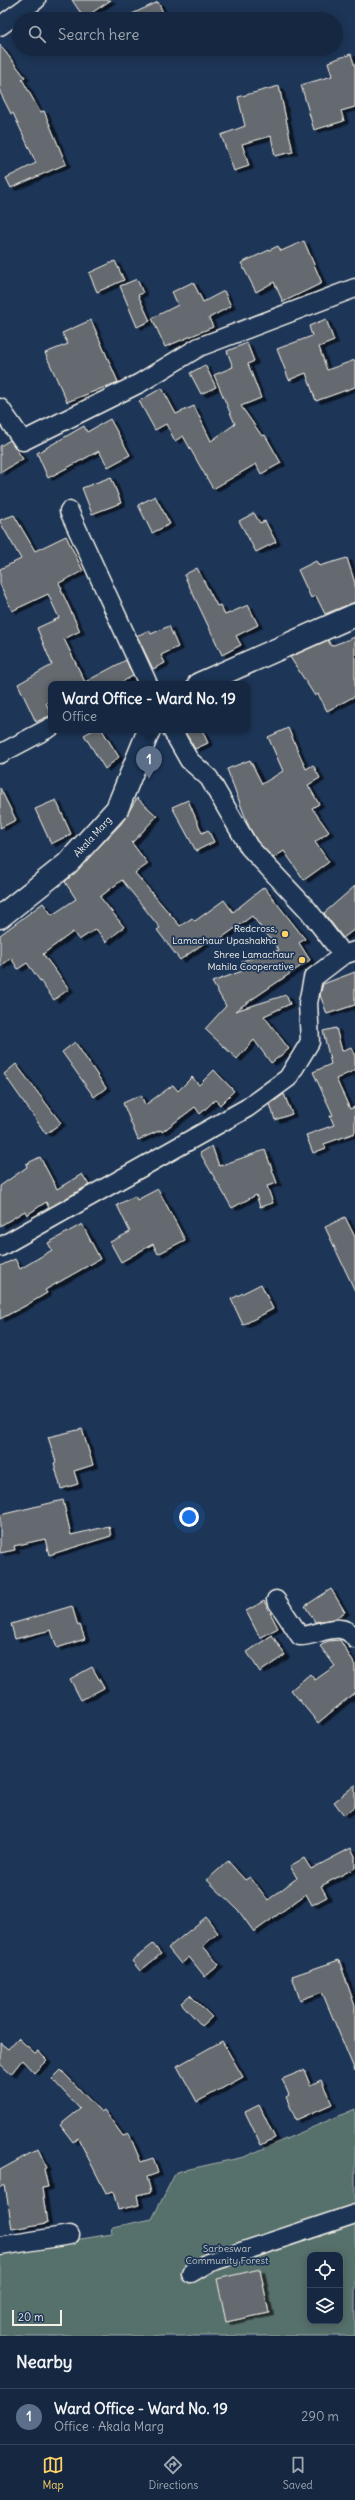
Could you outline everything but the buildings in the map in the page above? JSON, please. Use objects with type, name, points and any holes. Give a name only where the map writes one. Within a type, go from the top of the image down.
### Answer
[{"type":"main road","points":[[206,681],[355,615]]},
{"type":"main road","name":"Akala Marg","points":[[0,916],[68,864],[117,809],[148,733]]},
{"type":"street","points":[[19,12],[36,0]]},
{"type":"street","points":[[0,26],[12,17]]},
{"type":"street","points":[[0,408],[23,441],[140,383],[200,346],[355,288]]},
{"type":"street","points":[[69,511],[143,681]]},
{"type":"street","points":[[0,754],[48,729]]},
{"type":"street","points":[[0,1247],[247,1108],[288,1078],[310,1042],[308,1003],[313,978],[349,953],[249,847],[209,778],[189,760],[174,733]]},
{"type":"street","points":[[276,1600],[300,1636],[338,1628],[352,1634],[355,1639]]},
{"type":"street","points":[[191,2273],[208,2264],[355,2214]]},
{"type":"street","points":[[0,2246],[70,2235]]},
{"type":"green space","name":"Sarbeswar Community Forest","points":[[355,2109],[355,2336],[0,2336],[0,2252],[112,2234],[113,2227],[152,2219],[176,2172],[244,2157]]},
{"type":"place","name":"Ward Office - Ward No. 19","points":[[149,779]]},
{"type":"place","name":"Redcross, Lamachaur Upashakha","points":[[285,934]]},
{"type":"place","name":"Shree Lamachaur Mahila Cooperative","points":[[302,960]]}]
